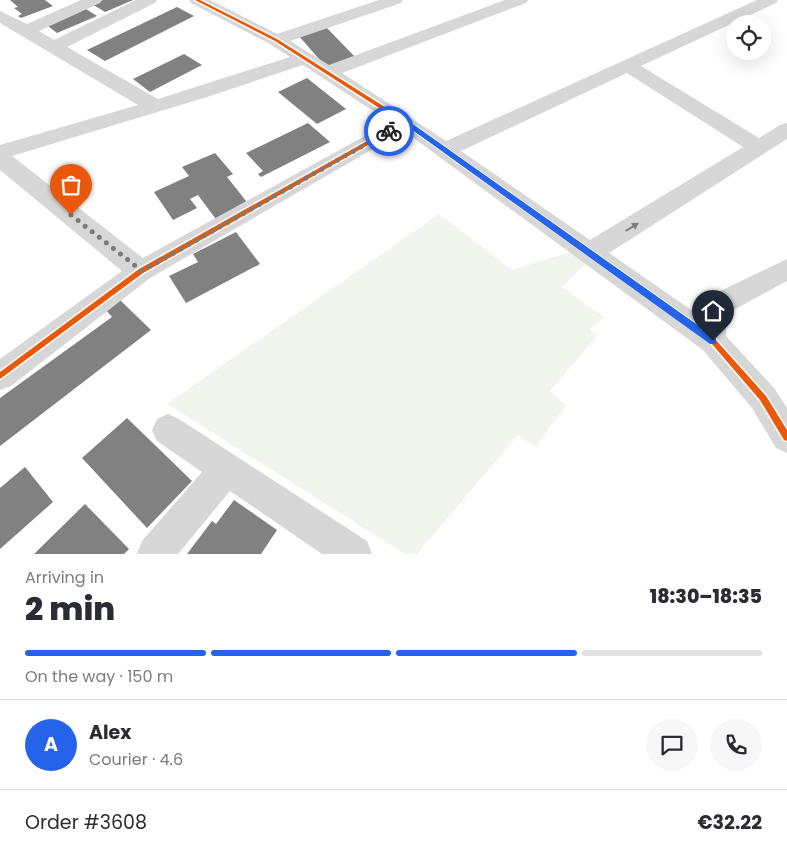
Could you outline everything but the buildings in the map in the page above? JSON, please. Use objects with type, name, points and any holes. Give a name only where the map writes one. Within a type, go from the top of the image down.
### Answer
[{"type":"street","points":[[26,31],[94,0]]},
{"type":"street","points":[[53,47],[149,0]]},
{"type":"street","points":[[197,0],[276,40],[446,149],[713,341],[764,398],[787,437]]},
{"type":"street","points":[[276,40],[395,0]]},
{"type":"street","points":[[328,72],[520,0]]},
{"type":"street","points":[[446,149],[770,0]]},
{"type":"street","points":[[0,16],[155,106]]},
{"type":"street","points":[[0,152],[200,93],[306,58]]},
{"type":"street","points":[[628,66],[758,147]]},
{"type":"street","points":[[0,376],[142,271],[405,122]]},
{"type":"street","points":[[590,252],[787,130]]},
{"type":"street","points":[[0,158],[142,271]]},
{"type":"street","points":[[713,341],[710,327],[720,304],[787,269]]},
{"type":"street","points":[[168,430],[354,554]]},
{"type":"street","points":[[155,554],[226,469]]},
{"type":"shaded area","points":[[439,214],[512,270],[570,252],[586,264],[562,287],[604,317],[590,329],[597,336],[550,391],[566,406],[535,447],[518,435],[417,554],[405,554],[167,404]]},
{"type":"cycle path","points":[[197,0],[276,40],[405,122],[696,328],[713,341],[763,398],[787,437]]},
{"type":"cycle path","points":[[0,376],[141,271],[405,122]]},
{"type":"way so far","points":[[71,215],[142,271],[389,131]]},
{"type":"route","points":[[389,131],[405,122],[446,149],[713,341]]}]
